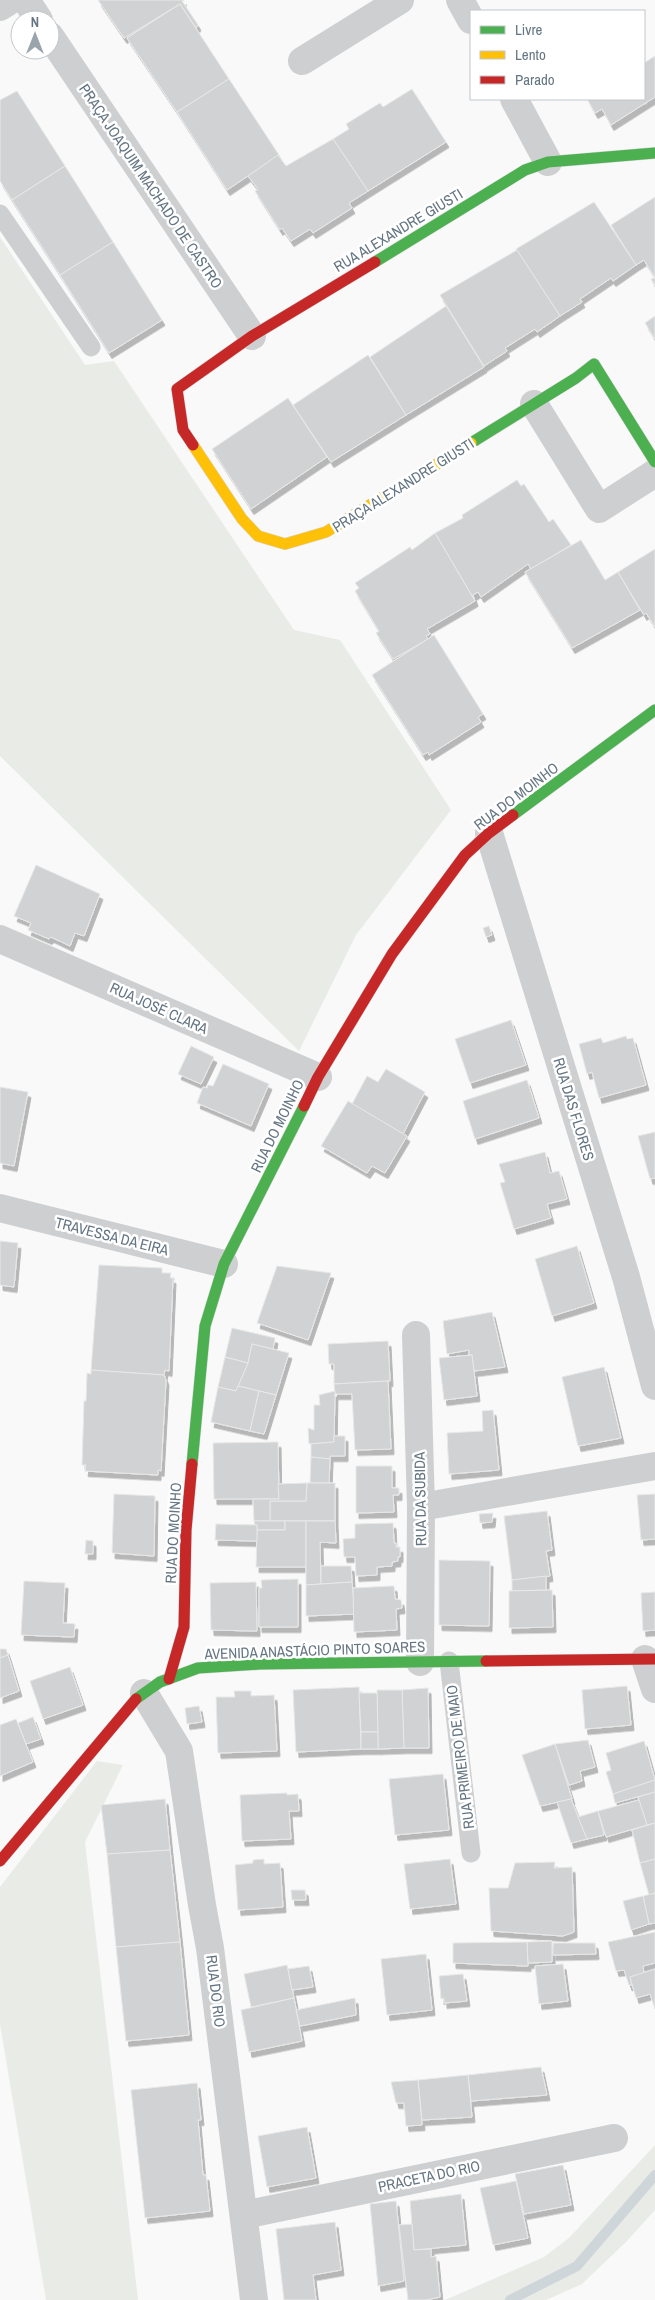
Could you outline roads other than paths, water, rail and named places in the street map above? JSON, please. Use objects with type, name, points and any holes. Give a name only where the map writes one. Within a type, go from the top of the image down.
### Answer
[{"type":"street","points":[[0,7],[11,0]]},
{"type":"street","points":[[302,62],[400,0]]},
{"type":"street","points":[[460,0],[470,18]]},
{"type":"street","name":"PRAÇA JOAQUIM MACHADO DE CASTRO","points":[[60,51],[252,336]]},
{"type":"street","points":[[515,100],[548,162]]},
{"type":"street","name":"RUA ALEXANDRE GIUSTI","points":[[177,389],[252,336],[525,170],[548,162],[655,153]]},
{"type":"street","name":"PRAÇA ALEXANDRE GIUSTI","points":[[177,389],[183,430],[242,519],[258,536],[285,544],[326,532],[534,404],[594,364],[655,462]]},
{"type":"street","points":[[534,404],[599,509],[655,472]]},
{"type":"street","name":"RUA DO MOINHO","points":[[169,1679],[184,1627],[186,1530],[205,1326],[224,1264],[318,1077],[392,954],[465,855],[488,833],[655,710]]},
{"type":"street","name":"RUA DAS FLORES","points":[[488,833],[626,1277],[655,1386]]},
{"type":"street","name":"RUA JOSÉ CLARA","points":[[0,939],[318,1077]]},
{"type":"street","name":"TRAVESSA DA EIRA","points":[[0,1208],[224,1264]]},
{"type":"street","name":"RUA DA SUBIDA","points":[[416,1335],[421,1507],[420,1662]]},
{"type":"street","points":[[421,1507],[655,1466]]},
{"type":"street","points":[[650,1659],[655,1689]]},
{"type":"street","name":"AVENIDA ANASTÁCIO PINTO SOARES","points":[[0,1861],[131,1702],[169,1679],[198,1668],[260,1664],[650,1659]]},
{"type":"street","name":"RUA DO RIO","points":[[144,1693],[179,1751],[210,1948],[254,2300]]},
{"type":"street","name":"PRACETA DO RIO","points":[[244,2215],[614,2138]]},
{"type":"lane","points":[[0,214],[91,347]]},
{"type":"lane","name":"RUA PRIMEIRO DE MAIO","points":[[449,1662],[471,1853]]},
{"type":"waterway","points":[[510,2300],[577,2266],[655,2175]]}]
